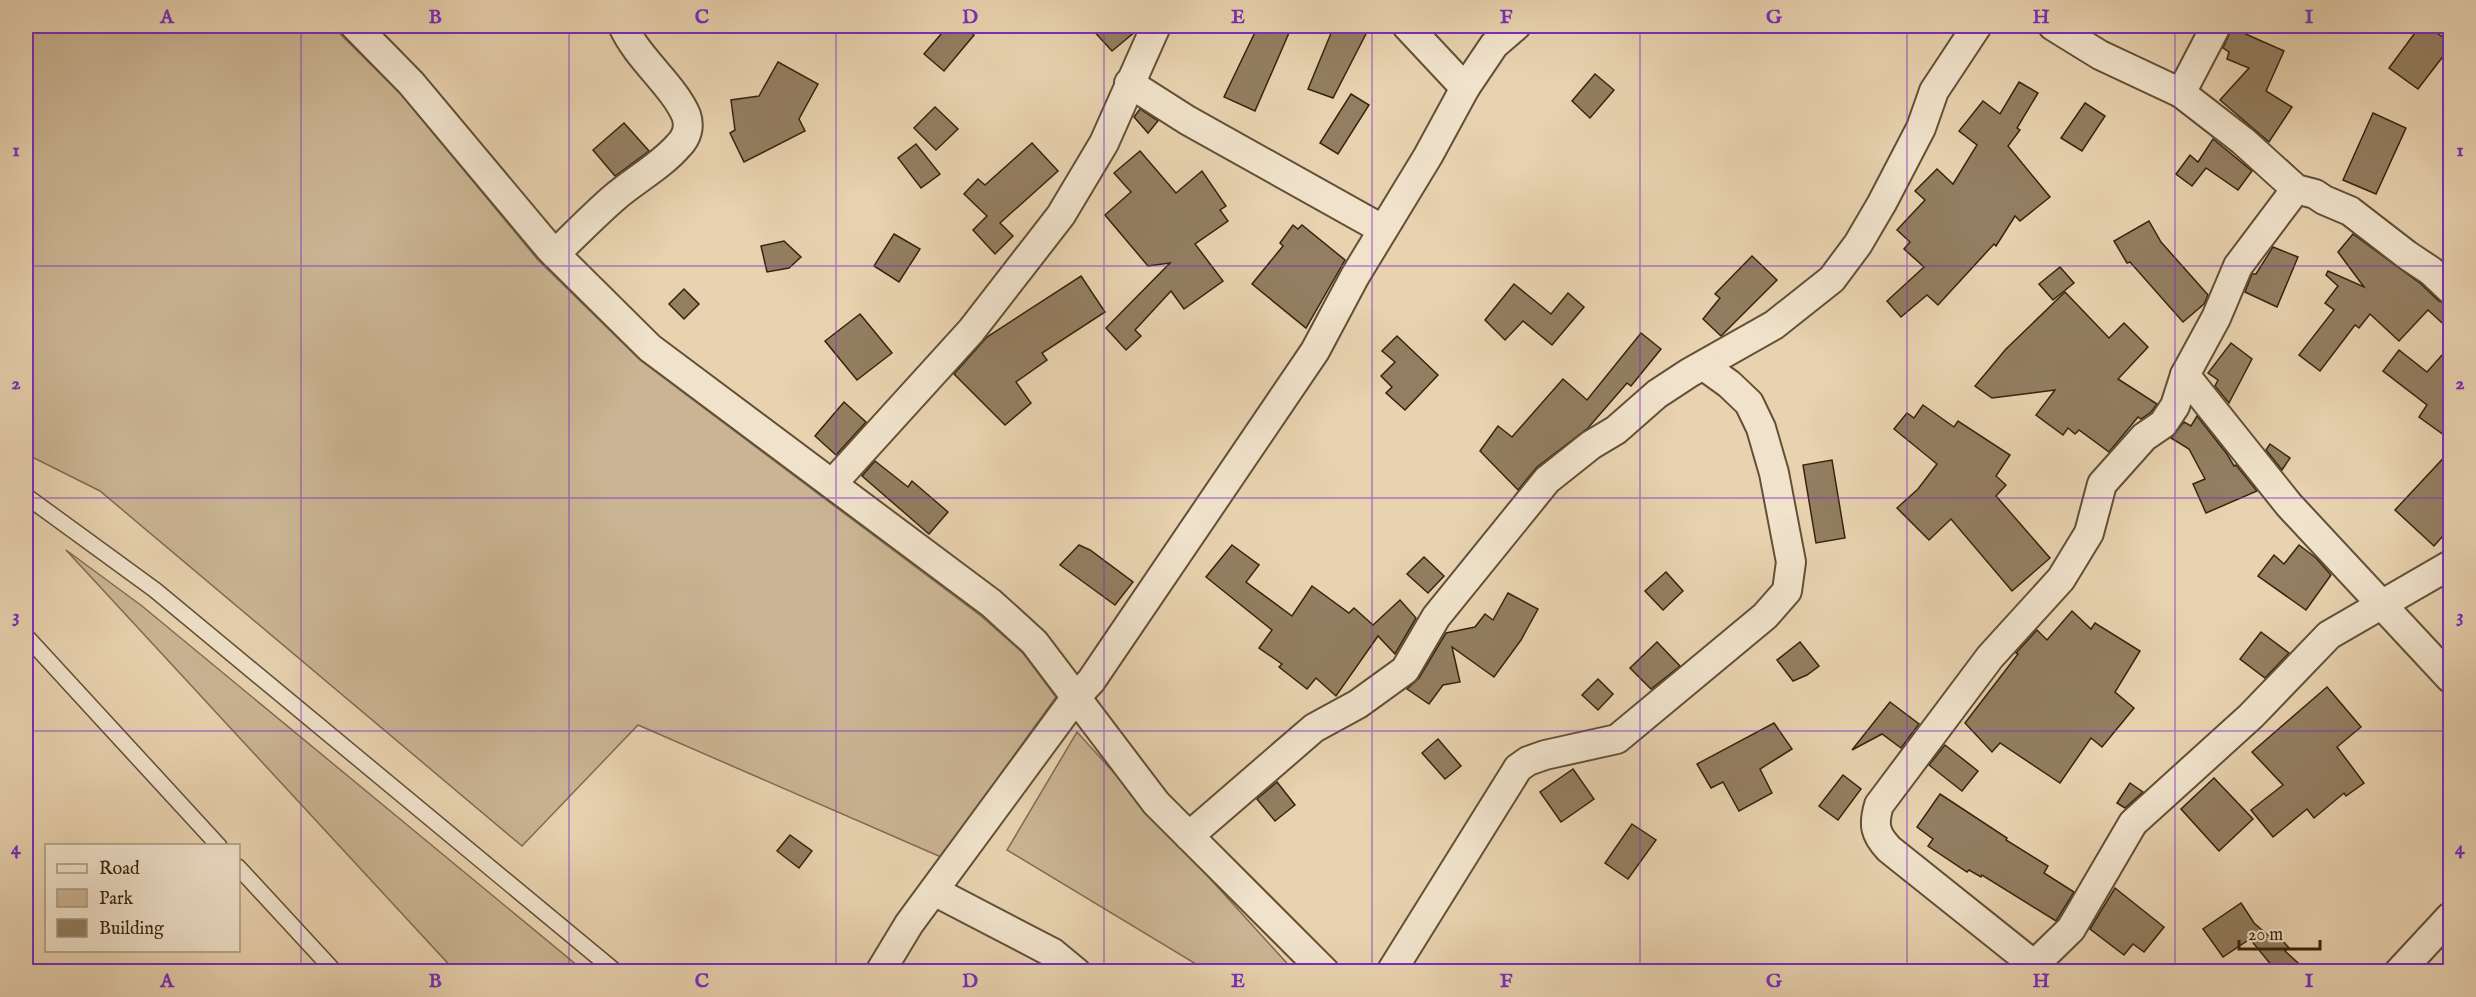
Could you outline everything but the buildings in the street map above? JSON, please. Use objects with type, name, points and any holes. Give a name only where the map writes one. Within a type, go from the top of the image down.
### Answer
[{"type":"street","points":[[354,26],[411,83],[555,254],[650,348],[991,603],[1034,642],[1156,803],[1253,897],[1325,972]]},
{"type":"street","points":[[555,254],[615,196],[646,174],[680,145],[686,135],[687,117],[679,103],[647,64],[623,26]]},
{"type":"street","points":[[832,484],[971,331],[1061,215],[1104,143],[1156,26]]},
{"type":"street","points":[[1407,26],[1465,88]]},
{"type":"street","points":[[880,972],[934,891],[1076,697],[1091,681],[1286,396],[1315,351],[1382,229],[1428,156],[1465,88],[1494,45],[1516,26]]},
{"type":"street","points":[[1189,836],[1314,728],[1358,704],[1405,670],[1436,617],[1547,480],[1591,445],[1616,430],[1658,394],[1689,373],[1774,325],[1832,279],[1858,244],[1882,203],[1921,128],[1934,91],[1977,26]]},
{"type":"street","points":[[2053,26],[2100,54],[2181,93],[2242,141],[2296,189],[2315,194],[2350,212],[2407,255],[2444,272]]},
{"type":"street","points":[[2181,93],[2216,26]]},
{"type":"street","points":[[1129,83],[1187,120],[1382,229]]},
{"type":"street","points":[[2296,189],[2238,266],[2216,318],[2185,375],[2175,406],[2163,424],[2144,437],[2102,484],[2089,533],[2061,579],[1990,657],[1887,792],[1879,805],[1874,821],[1877,836],[1889,849],[2039,968],[2071,929],[2133,823],[2251,716],[2329,635],[2451,565]]},
{"type":"street","points":[[1391,972],[1518,768],[1528,761],[1545,755],[1617,739],[1765,616],[1787,591],[1791,562],[1774,473],[1761,428],[1749,403],[1729,384],[1704,366]]},
{"type":"street","points":[[2185,375],[2289,505],[2451,678]]},
{"type":"street","points":[[934,891],[1053,953],[1076,972]]},
{"type":"street","points":[[2399,972],[2451,917]]},
{"type":"lane","points":[[26,496],[155,590],[616,972]]},
{"type":"lane","points":[[26,636],[217,844]]},
{"type":"lane","points":[[240,869],[335,972]]},
{"type":"green space","points":[[26,26],[332,26],[400,93],[538,260],[640,360],[981,616],[1023,653],[1056,697],[941,857],[638,725],[522,846],[100,491],[26,454]]},
{"type":"green space","points":[[66,550],[142,606],[584,971],[455,971]]},
{"type":"green space","points":[[1077,732],[1294,971],[1203,971],[1201,967],[1007,850]]}]
